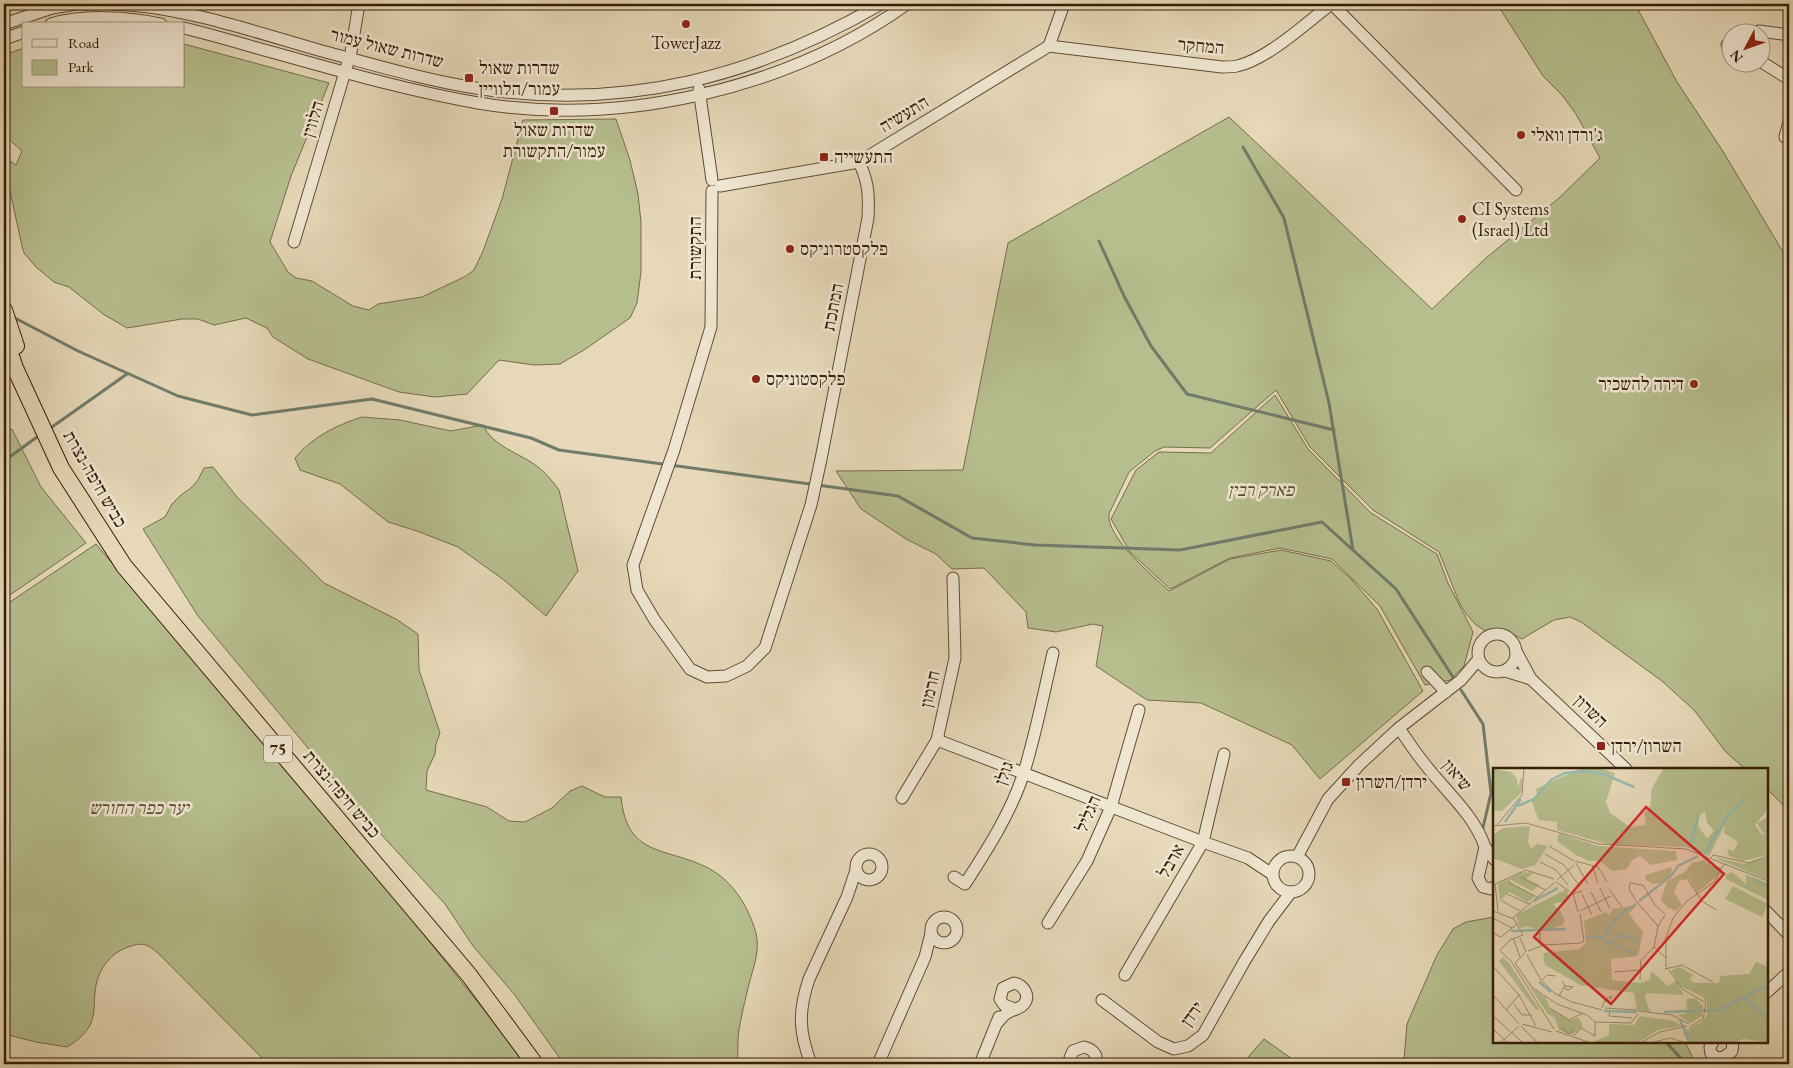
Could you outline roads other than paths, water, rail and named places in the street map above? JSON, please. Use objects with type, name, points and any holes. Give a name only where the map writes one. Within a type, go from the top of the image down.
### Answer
[{"type":"highway","name":"כביש חיפה-נצרת","points":[[4,310],[40,422]]},
{"type":"highway","name":"כביש חיפה-נצרת","points":[[4,336],[15,368],[61,468],[124,566],[469,975],[535,1064]]},
{"type":"street","points":[[4,24],[52,8],[76,4],[98,4]]},
{"type":"street","name":"שדרות שאול עמור","points":[[112,4],[156,8],[192,15],[389,69],[480,88],[563,96],[601,95],[644,90],[728,72],[791,50],[827,34],[881,4]]},
{"type":"street","name":"הלווין","points":[[294,242],[346,72],[359,4]]},
{"type":"street","name":"שדרות שאול עמור","points":[[185,28],[386,83],[478,103],[563,110],[602,109],[646,105],[700,94],[732,86],[796,64],[862,32],[907,4]]},
{"type":"street","points":[[1049,46],[1064,4]]},
{"type":"street","name":"המחקר","points":[[1049,46],[1222,67],[1238,66],[1274,48],[1332,4],[1516,190]]},
{"type":"street","points":[[62,22],[104,18],[148,22]]},
{"type":"street","points":[[1770,32],[1789,35]]},
{"type":"street","points":[[4,39],[22,33]]},
{"type":"street","name":"התעשיה","points":[[715,186],[859,162],[1049,46]]},
{"type":"street","points":[[1770,67],[1789,79]]},
{"type":"street","name":"התקשורת","points":[[697,80],[715,186],[712,305]]},
{"type":"street","points":[[1789,122],[1785,137],[1789,135]]},
{"type":"street","name":"המתכת","points":[[712,305],[711,327],[676,441],[633,565],[637,590],[654,619],[690,668],[707,678],[726,676],[747,666],[765,648],[811,505],[822,459],[868,218],[869,193],[865,175],[859,162]]},
{"type":"street","name":"חרמון","points":[[902,798],[937,740],[955,658],[953,578]]},
{"type":"street","points":[[1493,634],[1499,634],[1510,640],[1516,651],[1514,663],[1505,671],[1494,673],[1489,671],[1478,660],[1477,650],[1482,640],[1493,634]]},
{"type":"street","name":"השרון","points":[[1516,651],[1531,679],[1625,768]]},
{"type":"street","name":"גולן","points":[[954,877],[964,884],[993,840],[1024,773],[1053,653]]},
{"type":"street","points":[[1297,857],[1328,799],[1358,765],[1399,728],[1461,680],[1478,660]]},
{"type":"street","points":[[1461,680],[1489,671]]},
{"type":"street","name":"השרון","points":[[1505,671],[1531,679]]},
{"type":"street","points":[[1427,672],[1446,692]]},
{"type":"street","name":"הגליל","points":[[1048,923],[1087,861],[1111,807],[1139,710]]},
{"type":"street","name":"שיאון","points":[[1399,728],[1424,763],[1466,813],[1493,858]]},
{"type":"street","points":[[937,740],[1248,858],[1274,878],[1283,890],[1291,892],[1299,890],[1309,880],[1306,864],[1297,857],[1291,855],[1281,858],[1248,858]]},
{"type":"street","name":"ארבל","points":[[1125,975],[1203,842],[1224,754]]},
{"type":"street","points":[[1485,847],[1478,878],[1483,887],[1493,888]]},
{"type":"street","points":[[811,1064],[802,1037],[800,1024],[804,994],[809,979],[847,897],[857,862],[862,856],[870,854],[879,859],[882,869],[880,875],[874,880],[866,880],[858,884],[847,897]]},
{"type":"street","points":[[1274,878],[1275,864],[1281,858]]},
{"type":"street","points":[[856,870],[866,880]]},
{"type":"street","name":"ירדן","points":[[1274,878],[1276,894],[1274,913]]},
{"type":"street","name":"ירדן","points":[[1102,1000],[1158,1042],[1174,1049],[1188,1046],[1203,1035],[1274,913],[1291,892]]},
{"type":"street","points":[[1768,913],[1789,935]]},
{"type":"street","points":[[878,1064],[925,957],[932,925],[937,919],[945,917],[951,919],[957,928],[956,935],[952,941],[937,946],[925,957]]},
{"type":"street","points":[[931,932],[935,940],[943,943]]},
{"type":"street","points":[[1768,991],[1789,972]]},
{"type":"street","points":[[997,1023],[1004,1016],[1021,1007],[1026,1001],[1025,991],[1020,985],[1010,984],[1003,988],[1000,995],[1002,1002],[1007,1008],[1015,1009]]},
{"type":"street","points":[[980,1064],[997,1023],[1002,1002]]},
{"type":"street","points":[[1712,1043],[1710,1047],[1711,1054],[1718,1058],[1724,1057],[1732,1051],[1733,1043]]},
{"type":"street","points":[[1071,1064],[1070,1058],[1073,1051],[1084,1047],[1093,1051],[1096,1064]]},
{"type":"waterway","points":[[1243,147],[1284,218],[1329,403],[1353,550]]},
{"type":"waterway","points":[[1099,241],[1124,296],[1151,346],[1187,394],[1334,430]]},
{"type":"waterway","points":[[13,317],[78,351],[178,396],[252,415],[372,399],[531,438],[559,450],[898,496],[972,538],[1035,545],[1180,550],[1322,522],[1396,589],[1453,677]]},
{"type":"waterway","points":[[52,427],[127,374]]},
{"type":"waterway","points":[[4,461],[37,437]]},
{"type":"waterway","points":[[1461,690],[1483,724],[1491,793],[1482,832]]},
{"type":"waterway","points":[[1667,1043],[1686,1064]]},
{"type":"place","name":"TowerJazz","points":[[686,24]]},
{"type":"place","name":"שדרות שאול עמור/הלוויין","points":[[469,78]]},
{"type":"place","name":"שדרות שאול עמור/התקשורת","points":[[554,111]]},
{"type":"place","name":"ג'ורדן וואלי","points":[[1521,135]]},
{"type":"place","name":"התעשייה","points":[[824,157]]},
{"type":"place","name":"CI Systems (Israel) Ltd","points":[[1462,219]]},
{"type":"place","name":"פלקסטרוניקס","points":[[790,249]]},
{"type":"place","name":"פלקסטוניקס","points":[[756,379]]},
{"type":"place","name":"דירה להשכיר","points":[[1694,384]]},
{"type":"place","name":"השרון/ירדן","points":[[1601,746]]},
{"type":"place","name":"ירדן/השרון","points":[[1346,782]]},
{"type":"park label","name":"פארק רבין","points":[[1261,490]]},
{"type":"park label","name":"יער כפר החורש","points":[[139,808]]}]
